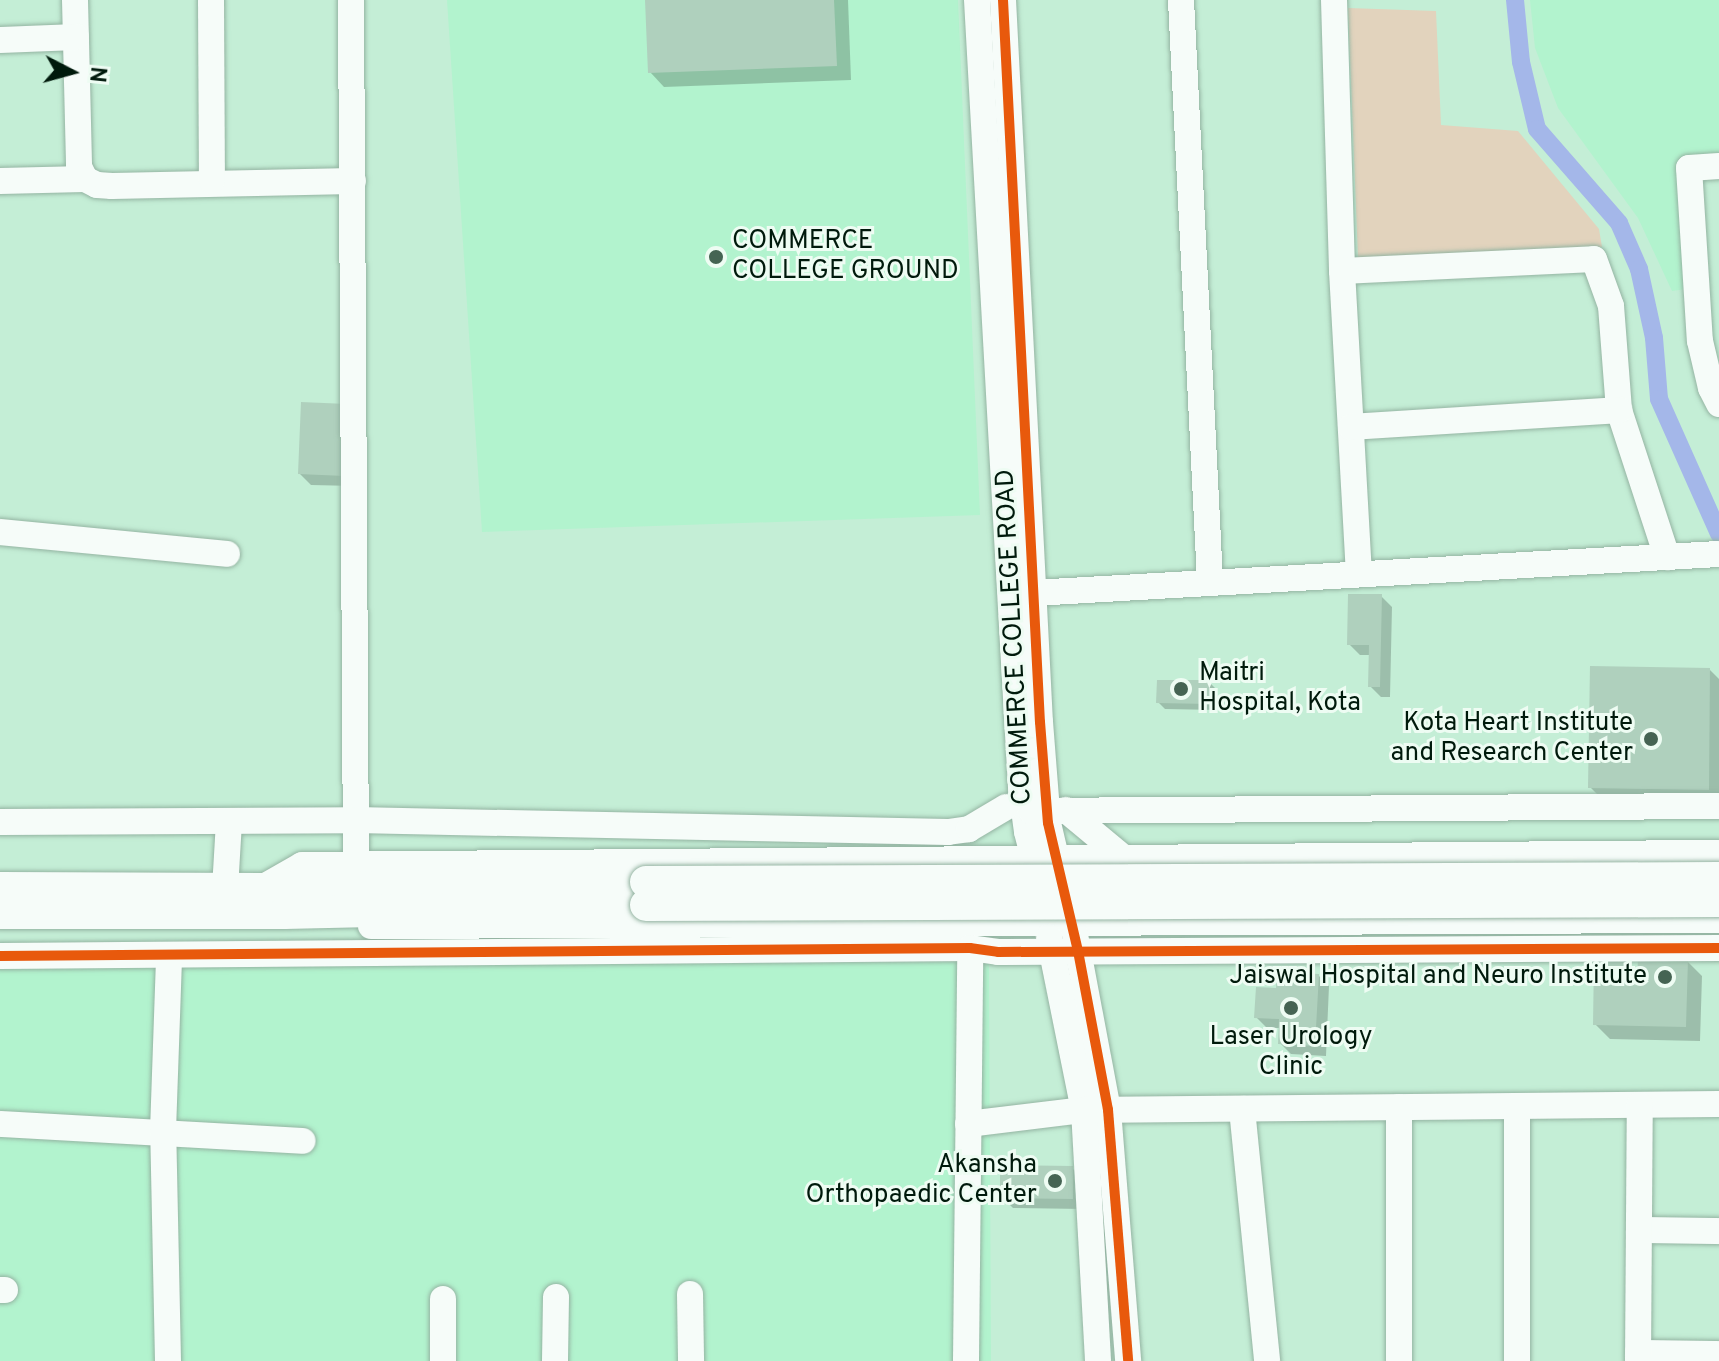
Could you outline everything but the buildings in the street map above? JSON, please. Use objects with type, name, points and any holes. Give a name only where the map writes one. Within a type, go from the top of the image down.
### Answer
[{"type":"main road","points":[[0,913],[284,913],[646,894],[1719,878]]},
{"type":"main road","points":[[0,888],[1719,901]]},
{"type":"street","points":[[75,0],[79,167],[85,179]]},
{"type":"street","points":[[211,0],[212,181]]},
{"type":"street","points":[[351,0],[356,844]]},
{"type":"street","points":[[977,0],[1022,594],[1026,808],[1046,860],[1059,922],[1078,951],[1128,1361]]},
{"type":"street","name":"COMMERCE COLLEGE ROAD","points":[[1003,0],[1022,594]]},
{"type":"street","points":[[1181,0],[1210,581]]},
{"type":"street","points":[[1334,0],[1342,271],[1359,573]]},
{"type":"street","points":[[0,40],[76,37]]},
{"type":"street","points":[[1719,166],[1689,168],[1709,318],[1708,376],[1719,404]]},
{"type":"street","points":[[0,181],[85,179],[97,185],[112,186],[212,181],[353,181]]},
{"type":"street","points":[[1342,271],[1594,259],[1611,306],[1619,410],[1667,557]]},
{"type":"street","points":[[1351,427],[1619,410]]},
{"type":"street","points":[[0,532],[227,554]]},
{"type":"street","points":[[1022,594],[1709,555]]},
{"type":"street","points":[[260,889],[302,865],[356,844],[948,832],[969,829],[1026,808],[1719,806]]},
{"type":"street","points":[[957,853],[1026,808]]},
{"type":"street","points":[[1026,808],[1125,859]]},
{"type":"street","points":[[225,889],[229,821]]},
{"type":"street","points":[[0,822],[229,821],[356,844],[957,853],[1046,860],[1719,853]]},
{"type":"street","points":[[284,913],[309,927],[1719,920]]},
{"type":"street","points":[[1059,922],[1051,951],[1096,1110],[1098,1361]]},
{"type":"street","points":[[1138,922],[1141,951]]},
{"type":"street","points":[[0,956],[970,948],[998,952],[1719,948]]},
{"type":"street","points":[[966,1361],[970,948]]},
{"type":"street","points":[[168,1361],[163,1131],[169,955]]},
{"type":"street","points":[[968,1124],[1096,1110],[1719,1104]]},
{"type":"street","points":[[1640,1105],[1638,1357],[1719,1354]]},
{"type":"street","points":[[1517,1106],[1517,1361]]},
{"type":"street","points":[[1399,1107],[1399,1361]]},
{"type":"street","points":[[1242,1109],[1267,1361]]},
{"type":"street","points":[[0,1124],[303,1141]]},
{"type":"street","points":[[1639,1230],[1719,1231]]},
{"type":"street","points":[[690,1294],[691,1361]]},
{"type":"street","points":[[555,1361],[556,1297]]},
{"type":"street","points":[[443,1299],[443,1361]]},
{"type":"shaded area","name":"COMMERCE COLLEGE GROUND","points":[[447,0],[958,0],[980,515],[482,532]]},
{"type":"shaded area","points":[[1530,0],[1719,0],[1719,158],[1680,160],[1686,289],[1672,291],[1638,218],[1558,108],[1535,48]]},
{"type":"shaded area","points":[[1348,8],[1436,11],[1441,125],[1518,131],[1599,229],[1602,247],[1358,258]]},
{"type":"shaded area","points":[[989,962],[991,1361],[0,1361],[0,968]]},
{"type":"waterway","points":[[1515,0],[1521,62],[1537,129],[1619,223],[1639,269],[1654,338],[1659,399],[1719,534]]},
{"type":"cycle path","points":[[1003,0],[1040,722],[1048,823],[1078,951],[1108,1110],[1128,1361]]},
{"type":"cycle path","points":[[0,956],[970,948],[998,952],[1719,948]]},
{"type":"place","name":"COMMERCE COLLEGE GROUND","points":[[716,257]]},
{"type":"place","name":"Maitri Hospital, Kota","points":[[1181,689]]},
{"type":"place","name":"Kota Heart Institute and Research Center","points":[[1651,739]]},
{"type":"place","name":"Jaiswal Hospital and Neuro Institute","points":[[1665,977]]},
{"type":"place","name":"Laser Urology Clinic","points":[[1291,1008]]},
{"type":"place","name":"Akansha Orthopaedic Center","points":[[1055,1181]]}]
